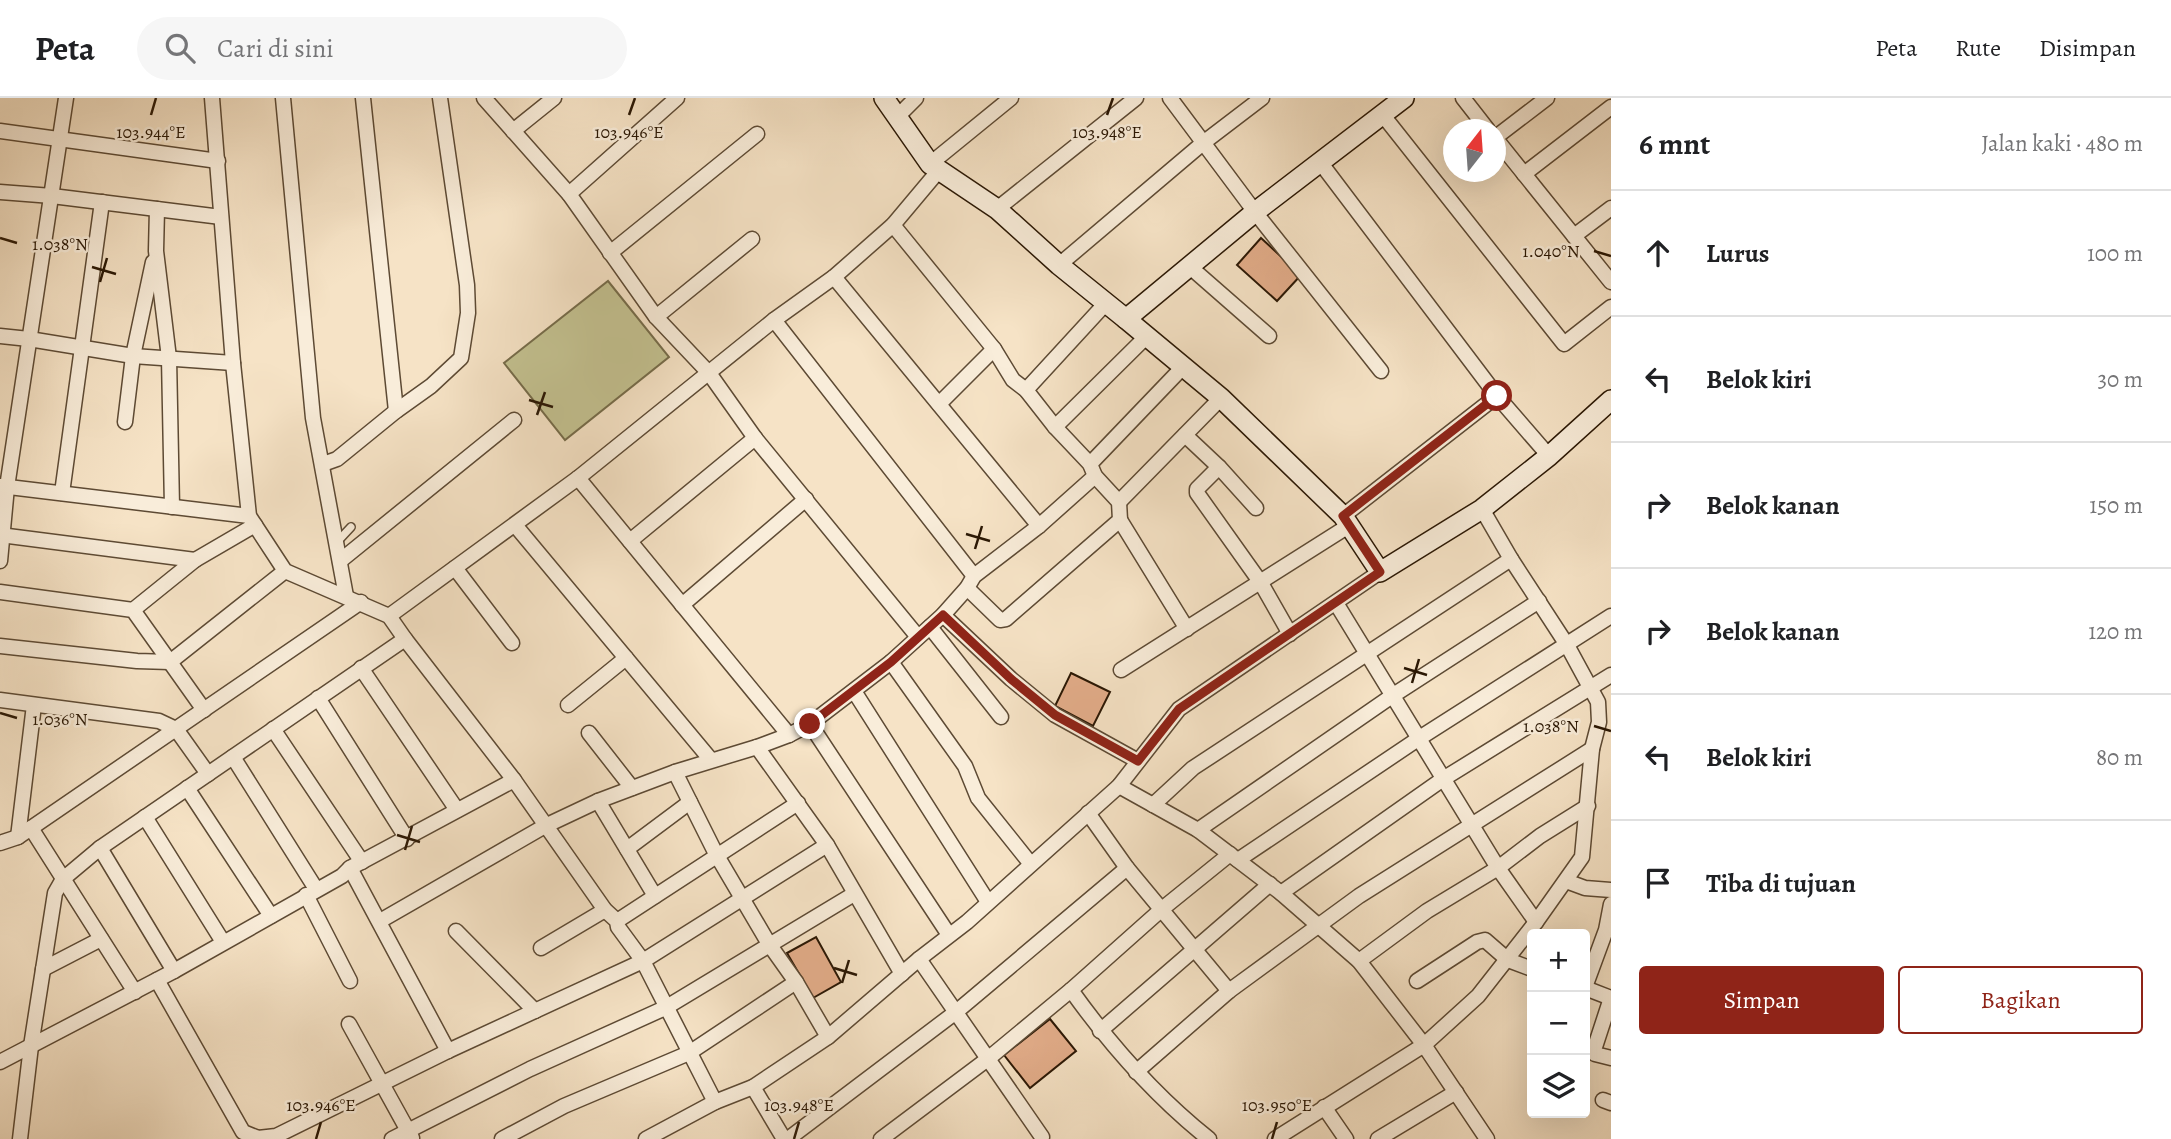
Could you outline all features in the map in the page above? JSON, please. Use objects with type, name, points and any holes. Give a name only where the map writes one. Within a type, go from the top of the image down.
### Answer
[{"type":"street","points":[[0,561],[4,486],[66,98]]},
{"type":"street","points":[[212,98],[233,363],[252,520],[285,571],[389,616],[514,780],[605,910],[617,921],[618,927],[643,961],[715,1102]]},
{"type":"street","points":[[283,98],[313,418],[346,596]]},
{"type":"street","points":[[363,98],[396,411]]},
{"type":"street","points":[[323,464],[337,459],[431,386],[461,358],[466,340],[467,285],[440,98]]},
{"type":"street","points":[[484,98],[569,194],[656,317],[709,373],[755,438],[918,637]]},
{"type":"street","points":[[513,131],[554,98]]},
{"type":"street","points":[[569,194],[677,98]]},
{"type":"street","points":[[884,98],[935,167],[997,209],[1059,265],[1221,398],[1346,521],[1380,572]]},
{"type":"street","points":[[898,116],[916,98]]},
{"type":"street","points":[[389,616],[578,478],[774,320],[834,277],[893,225],[935,167],[1011,98]]},
{"type":"street","points":[[997,209],[1136,98]]},
{"type":"street","points":[[1170,98],[1255,212],[1381,371]]},
{"type":"street","points":[[1059,265],[1203,142],[1262,98]]},
{"type":"street","points":[[1126,319],[1255,212],[1404,98]]},
{"type":"street","points":[[1463,98],[1479,119]]},
{"type":"street","points":[[1506,130],[1547,98]]},
{"type":"street","points":[[1524,174],[1611,107]]},
{"type":"street","points":[[1382,114],[1564,344],[1611,307]]},
{"type":"street","points":[[0,131],[218,161]]},
{"type":"street","points":[[610,253],[757,134]]},
{"type":"street","points":[[1506,151],[1611,282]]},
{"type":"street","points":[[1320,162],[1497,396],[1549,456]]},
{"type":"street","points":[[0,192],[221,216]]},
{"type":"street","points":[[62,493],[102,202]]},
{"type":"street","points":[[1574,236],[1611,208]]},
{"type":"street","points":[[157,209],[156,251],[169,358],[172,507]]},
{"type":"street","points":[[893,225],[994,349],[1013,380],[1026,390],[1119,502],[1120,520],[1187,629]]},
{"type":"street","points":[[656,317],[752,239]]},
{"type":"street","points":[[125,422],[133,356],[156,251]]},
{"type":"street","points":[[1189,266],[1269,336]]},
{"type":"street","points":[[834,277],[1039,526]]},
{"type":"street","points":[[1026,390],[1106,303]]},
{"type":"street","points":[[774,320],[1000,620],[1006,619],[1120,520]]},
{"type":"street","points":[[1055,427],[1147,336]]},
{"type":"street","points":[[0,337],[29,339],[133,356],[233,363]]},
{"type":"street","points":[[939,404],[994,349]]},
{"type":"street","points":[[380,921],[545,826],[598,801],[675,772],[757,747],[810,724],[891,662],[943,615],[970,582],[1039,526],[1183,367]]},
{"type":"street","points":[[1121,670],[1261,583],[1346,521],[1497,396]]},
{"type":"street","points":[[1119,502],[1221,398]]},
{"type":"street","points":[[646,1139],[715,1102],[753,1087],[828,1037],[988,902],[1119,786],[1179,709],[1380,572],[1482,509],[1549,456],[1611,400]]},
{"type":"street","points":[[340,561],[514,420]]},
{"type":"street","points":[[1185,435],[1256,508]]},
{"type":"street","points":[[630,541],[755,438]]},
{"type":"street","points":[[1219,467],[1197,489],[1197,493],[1261,583],[1290,634]]},
{"type":"street","points":[[578,478],[789,735]]},
{"type":"street","points":[[4,486],[252,520]]},
{"type":"street","points":[[682,605],[806,499]]},
{"type":"street","points":[[1275,1139],[1424,1045],[1478,996],[1508,960],[1582,857],[1592,749],[1599,722],[1598,702],[1567,645],[1482,509]]},
{"type":"street","points":[[0,592],[133,610],[195,560],[252,520]]},
{"type":"street","points":[[515,525],[712,760]]},
{"type":"street","points":[[2,535],[195,560]]},
{"type":"street","points":[[1153,805],[1193,768],[1511,559]]},
{"type":"street","points":[[455,568],[512,643]]},
{"type":"street","points":[[0,646],[137,662],[170,662],[285,571]]},
{"type":"street","points":[[1198,830],[1392,696],[1539,601]]},
{"type":"street","points":[[0,843],[18,837],[361,602]]},
{"type":"street","points":[[1336,603],[1471,825],[1536,922]]},
{"type":"street","points":[[133,610],[204,710]]},
{"type":"street","points":[[943,615],[1011,679],[1055,715],[1138,761]]},
{"type":"street","points":[[881,1139],[989,1058],[1162,909],[1234,857],[1611,616]]},
{"type":"street","points":[[930,627],[1001,717]]},
{"type":"street","points":[[20,1139],[31,1046],[55,893],[63,879],[100,848],[405,639]]},
{"type":"street","points":[[568,705],[626,658]]},
{"type":"street","points":[[891,662],[965,766],[978,798],[1030,863]]},
{"type":"street","points":[[361,668],[457,810]]},
{"type":"street","points":[[1100,1031],[1194,948],[1275,888],[1443,779],[1611,675]]},
{"type":"street","points":[[854,691],[988,902]]},
{"type":"street","points":[[318,698],[407,839]]},
{"type":"street","points":[[0,701],[159,721],[176,729],[208,774]]},
{"type":"street","points":[[18,837],[34,705]]},
{"type":"street","points":[[810,724],[949,935]]},
{"type":"street","points":[[273,729],[356,865],[380,921],[448,1051]]},
{"type":"street","points":[[589,733],[632,788]]},
{"type":"street","points":[[757,747],[827,845],[902,974]]},
{"type":"street","points":[[1136,1072],[1229,991],[1359,895],[1592,749]]},
{"type":"street","points":[[233,757],[311,892],[350,981]]},
{"type":"street","points":[[675,772],[716,854],[828,1037]]},
{"type":"street","points":[[0,1062],[174,971],[356,865],[514,780]]},
{"type":"street","points":[[1119,786],[1198,830],[1275,888],[1359,961],[1424,1045],[1456,1092],[1480,1136]]},
{"type":"street","points":[[187,788],[271,916]]},
{"type":"street","points":[[598,801],[655,896]]},
{"type":"street","points":[[627,849],[690,803]]},
{"type":"street","points":[[617,921],[798,803]]},
{"type":"street","points":[[1359,961],[1427,911],[1498,868],[1540,836],[1588,806]]},
{"type":"street","points":[[1088,813],[1127,868],[1229,991]]},
{"type":"street","points":[[145,817],[223,942]]},
{"type":"street","points":[[31,828],[135,992]]},
{"type":"street","points":[[157,980],[243,1132],[258,1138],[276,1136],[448,1051],[643,961],[827,845]]},
{"type":"street","points":[[100,848],[174,971]]},
{"type":"street","points":[[753,1087],[786,1139],[956,1012],[1127,868]]},
{"type":"street","points":[[1566,881],[1585,888],[1611,890]]},
{"type":"street","points":[[393,1139],[410,1135],[530,1069],[665,1008],[854,894]]},
{"type":"street","points":[[1590,976],[1608,931],[1611,904]]},
{"type":"street","points":[[541,948],[605,910]]},
{"type":"street","points":[[456,931],[535,1012]]},
{"type":"street","points":[[43,969],[101,939]]},
{"type":"street","points":[[1418,981],[1477,942],[1485,940],[1508,960],[1527,967]]},
{"type":"street","points":[[919,959],[1042,1137]]},
{"type":"street","points":[[502,1139],[564,1106],[689,1053],[796,982]]},
{"type":"street","points":[[1071,990],[1100,1031],[1136,1072],[1180,1116],[1209,1139]]},
{"type":"street","points":[[1590,990],[1611,998],[1594,1050],[1595,1054],[1611,1058]]},
{"type":"street","points":[[349,1024],[410,1135]]},
{"type":"street","points":[[1378,1139],[1456,1092]]},
{"type":"street","points":[[1324,1107],[1346,1139]]},
{"type":"lane","points":[[336,542],[351,527]]},
{"type":"shaded area","points":[[608,281],[669,357],[565,440],[504,363]]},
{"type":"building","points":[[1261,238],[1301,275],[1277,301],[1237,265]]},
{"type":"building","points":[[1071,673],[1110,692],[1093,726],[1055,706]]},
{"type":"building","points":[[816,937],[841,982],[813,998],[787,953]]},
{"type":"building","points":[[1050,1019],[1076,1051],[1030,1088],[1004,1055]]},
{"type":"route","points":[[810,724],[891,662],[943,615],[1011,679],[1055,715],[1138,761],[1179,709],[1380,572],[1343,516],[1497,396]]}]
